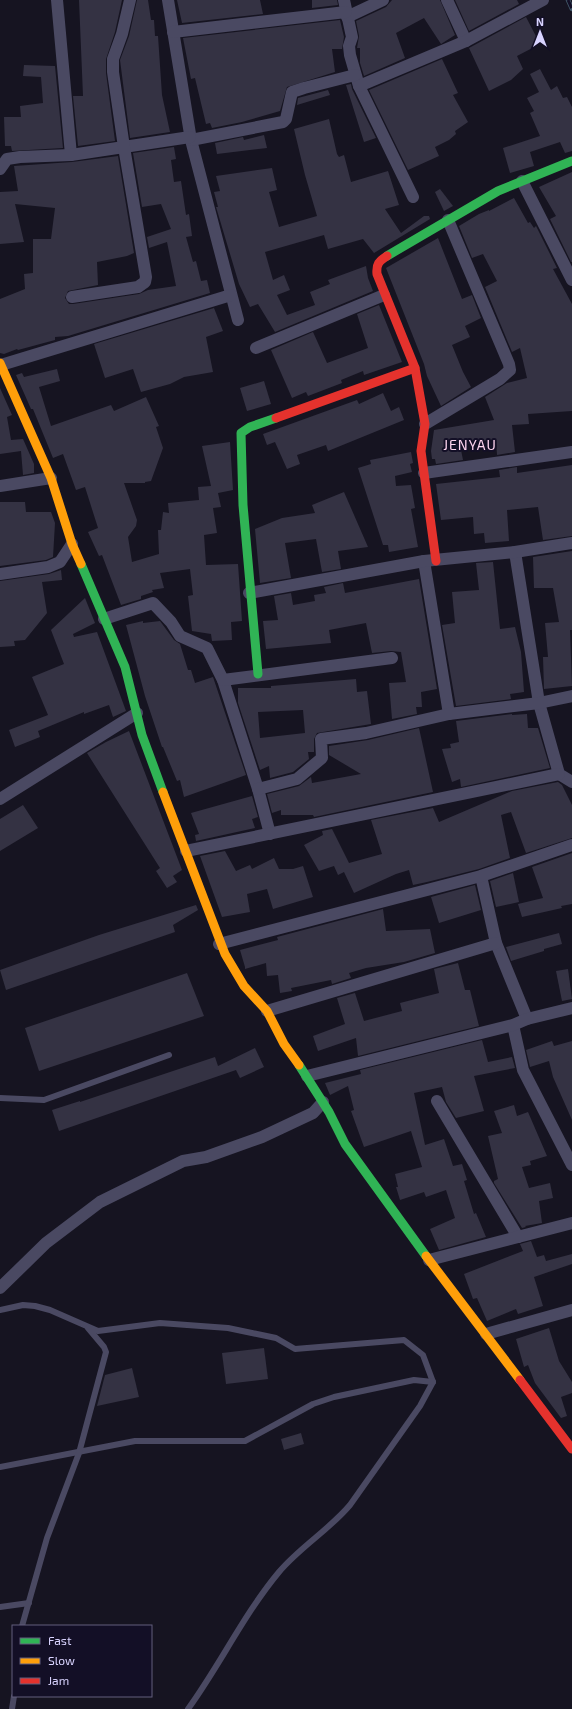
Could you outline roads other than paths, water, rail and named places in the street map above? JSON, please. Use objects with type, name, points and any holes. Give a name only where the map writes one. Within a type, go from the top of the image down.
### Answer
[{"type":"street","points":[[57,0],[71,155]]},
{"type":"street","points":[[72,297],[138,287],[145,282],[146,277],[113,72],[113,59],[122,34],[130,0]]},
{"type":"street","points":[[168,0],[191,138],[238,320]]},
{"type":"street","points":[[344,0],[352,37],[349,46],[350,55],[357,81],[413,197]]},
{"type":"street","points":[[173,32],[347,15],[383,0]]},
{"type":"street","points":[[447,0],[466,41]]},
{"type":"street","points":[[0,169],[6,160],[20,157],[71,155],[191,138],[283,122],[286,119],[292,92],[304,88],[357,81],[466,41],[542,0]]},
{"type":"street","points":[[450,714],[430,561],[421,451],[424,424],[415,368],[384,295],[376,266],[379,260],[498,191],[572,161]]},
{"type":"street","points":[[522,181],[572,280]]},
{"type":"street","points":[[424,424],[500,379],[510,370],[509,364],[448,220]]},
{"type":"street","points":[[231,295],[0,365],[51,478],[74,548],[88,584],[125,667],[142,735],[220,944],[244,986],[266,1010],[284,1044],[307,1076],[323,1102],[345,1144],[429,1260],[572,1449]]},
{"type":"street","points":[[256,348],[384,295]]},
{"type":"street","points":[[258,674],[249,593],[242,483],[241,433],[250,427],[415,368]]},
{"type":"street","points":[[424,473],[572,452]]},
{"type":"street","points":[[0,486],[51,478]]},
{"type":"street","points":[[249,593],[430,561],[515,552],[572,543]]},
{"type":"street","points":[[0,574],[48,567],[60,562],[74,548]]},
{"type":"street","points":[[515,552],[539,703],[560,774],[572,782]]},
{"type":"street","points":[[104,619],[153,603],[172,622],[180,636],[207,648],[223,680],[258,789],[270,834]]},
{"type":"street","points":[[223,680],[258,674],[392,658]]},
{"type":"street","points":[[258,789],[297,779],[322,758],[321,739],[366,733],[450,714],[539,703],[572,696]]},
{"type":"street","points":[[0,799],[137,713]]},
{"type":"street","points":[[186,851],[560,774]]},
{"type":"street","points":[[220,944],[481,876],[572,845]]},
{"type":"street","points":[[481,876],[496,943],[527,1019]]},
{"type":"street","points":[[266,1010],[496,943]]},
{"type":"street","points":[[307,1076],[513,1025],[527,1019],[572,1008]]},
{"type":"street","points":[[513,1025],[523,1070],[572,1165]]},
{"type":"street","points":[[437,1101],[518,1237]]},
{"type":"street","points":[[0,1288],[46,1243],[100,1202],[184,1161],[206,1157],[262,1137],[313,1113],[323,1102]]},
{"type":"street","points":[[429,1260],[572,1223]]},
{"type":"street","points":[[486,1334],[572,1310]]},
{"type":"lane","points":[[0,1098],[44,1100],[169,1055]]},
{"type":"lane","points":[[0,1310],[23,1305],[35,1306],[50,1310],[88,1328],[98,1331],[116,1330],[160,1323],[228,1328],[276,1338],[295,1349],[404,1340],[423,1355],[433,1382],[420,1406],[350,1506],[339,1518],[280,1571],[264,1590],[188,1709]]},
{"type":"lane","points":[[22,1625],[47,1538],[79,1453],[106,1352],[104,1347],[88,1328]]},
{"type":"lane","points":[[0,1467],[135,1441],[245,1441],[313,1404],[334,1397],[414,1380],[433,1382]]},
{"type":"lane","points":[[0,1607],[29,1603]]},
{"type":"lane","points":[[12,1709],[14,1697]]},
{"type":"railway","points":[[568,0],[572,9]]},
{"type":"district","name":"JENYAU","points":[[470,444]]}]
